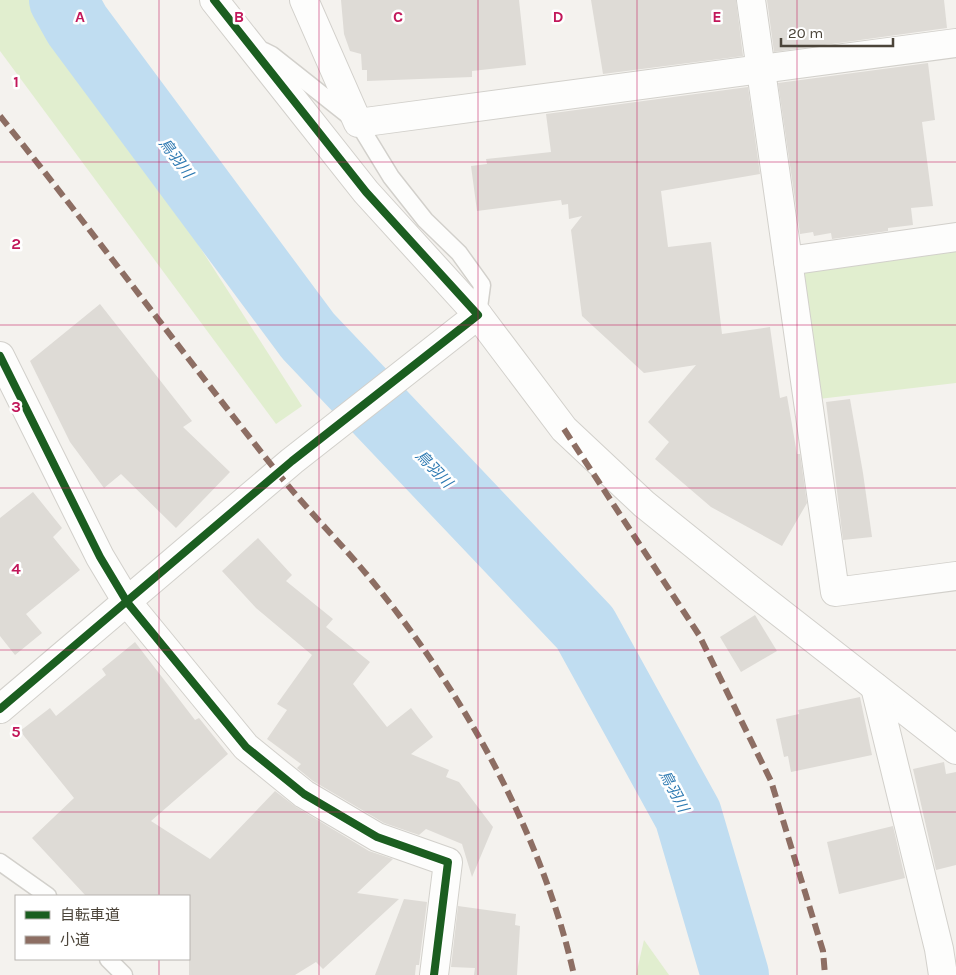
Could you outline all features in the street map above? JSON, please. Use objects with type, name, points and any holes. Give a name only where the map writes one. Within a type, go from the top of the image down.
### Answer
[{"type":"street","points":[[214,0],[366,192],[474,318],[564,429],[644,504],[956,750]]},
{"type":"street","points":[[304,0],[358,123],[956,43]]},
{"type":"street","points":[[751,0],[835,592],[956,576]]},
{"type":"street","points":[[788,261],[956,237]]},
{"type":"street","points":[[0,709],[292,461],[474,318]]},
{"type":"street","points":[[0,356],[100,556],[127,602],[246,747],[296,788],[377,837],[448,862],[434,975]]},
{"type":"street","points":[[875,687],[939,949],[943,975]]},
{"type":"lane","points":[[250,44],[272,55],[358,123],[391,177],[426,220],[458,253],[482,285],[474,318]]},
{"type":"lane","points":[[0,862],[47,895]]},
{"type":"lane","points":[[109,960],[124,975]]},
{"type":"green space","points":[[0,0],[41,0],[302,406],[276,424],[0,51]]},
{"type":"green space","points":[[956,250],[956,383],[810,400],[788,266]]},
{"type":"green space","points":[[644,940],[669,975],[636,975]]},
{"type":"building","points":[[341,0],[519,0],[526,65],[472,71],[472,77],[367,81],[367,70],[362,70],[361,54],[350,51],[344,34]]},
{"type":"building","points":[[591,0],[736,0],[743,56],[603,74]]},
{"type":"building","points":[[767,0],[944,0],[947,28],[774,52]]},
{"type":"building","points":[[928,63],[935,120],[922,122],[933,206],[911,208],[913,225],[888,228],[888,231],[832,239],[831,233],[814,236],[813,232],[800,234],[778,83]]},
{"type":"building","points":[[748,87],[760,174],[661,191],[668,247],[711,242],[722,334],[770,327],[780,398],[787,396],[797,454],[800,454],[807,503],[782,546],[711,507],[655,459],[669,442],[648,422],[696,365],[644,373],[582,316],[571,230],[582,216],[569,219],[568,204],[562,205],[561,200],[477,211],[471,166],[487,164],[486,159],[551,152],[546,114]]},
{"type":"building","points":[[100,304],[192,421],[183,427],[230,472],[176,528],[121,474],[104,488],[70,442],[30,361]]},
{"type":"building","points":[[850,399],[872,537],[843,540],[826,402]]},
{"type":"building","points":[[33,492],[62,528],[53,537],[80,570],[26,614],[42,633],[15,655],[0,636],[0,518]]},
{"type":"building","points":[[258,538],[292,575],[286,581],[333,619],[326,627],[370,662],[353,684],[387,727],[411,708],[433,737],[411,754],[449,770],[446,777],[459,782],[493,827],[472,877],[462,844],[426,829],[419,835],[384,823],[313,781],[297,768],[301,764],[267,739],[287,710],[277,704],[312,655],[256,608],[222,571]]},
{"type":"building","points":[[755,615],[777,651],[741,672],[720,637]]},
{"type":"building","points":[[135,642],[195,720],[199,718],[228,754],[151,821],[210,859],[275,791],[296,807],[369,851],[393,859],[357,893],[399,899],[323,969],[316,962],[295,975],[189,975],[190,895],[85,895],[32,838],[74,798],[20,731],[50,708],[56,716],[106,675],[102,669]]},
{"type":"building","points":[[860,697],[872,755],[791,772],[788,756],[784,757],[776,719],[799,714],[798,710]]},
{"type":"building","points":[[944,762],[946,774],[956,772],[956,865],[936,870],[913,769]]},
{"type":"building","points":[[893,826],[905,878],[839,894],[827,842]]},
{"type":"building","points":[[404,899],[427,902],[419,965],[416,965],[415,975],[375,975]]},
{"type":"building","points":[[458,906],[516,914],[515,925],[520,926],[517,975],[474,975],[475,968],[451,967]]},
{"type":"waterway","name":"鳥羽川","points":[[63,0],[77,25],[308,336],[585,628],[688,815],[735,975]]},
{"type":"marked path","points":[[0,116],[277,472],[373,582],[438,670],[496,768],[521,819],[542,870],[560,923],[574,975]]},
{"type":"marked path","points":[[564,429],[699,635],[771,781],[823,951],[825,975]]},
{"type":"cycle path","points":[[0,709],[292,461],[478,315],[366,192],[214,0]]},
{"type":"cycle path","points":[[0,356],[100,557],[127,602],[246,747],[304,794],[377,837],[448,862],[434,975]]}]
